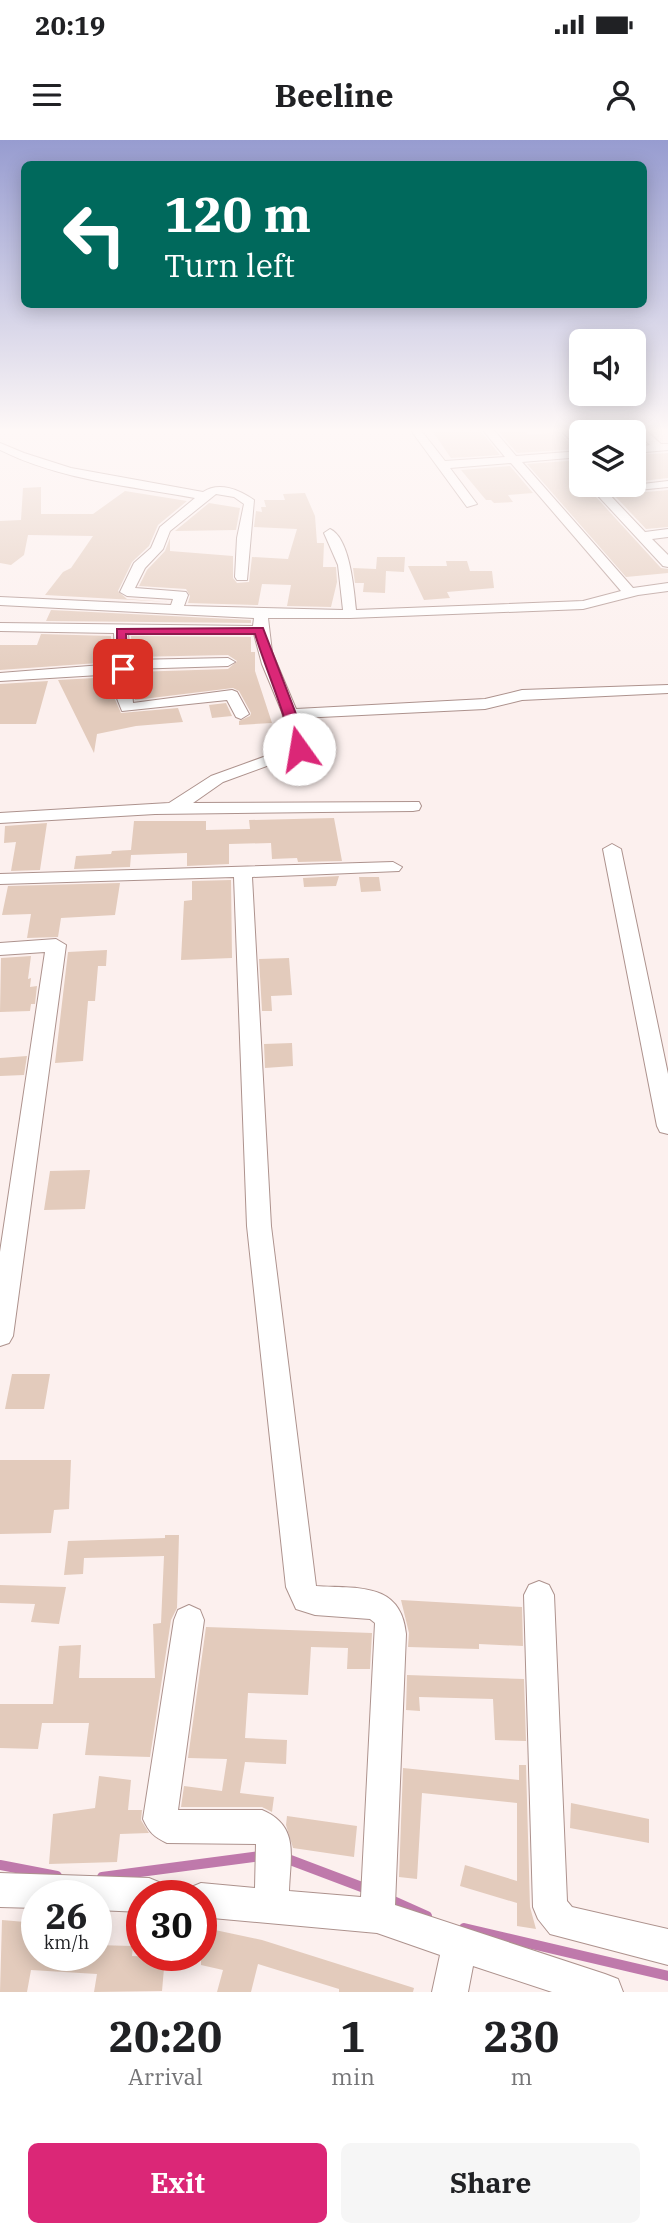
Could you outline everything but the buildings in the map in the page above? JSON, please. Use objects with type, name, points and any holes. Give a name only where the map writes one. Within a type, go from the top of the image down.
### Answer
[{"type":"street","points":[[176,610],[181,595],[127,592],[139,566],[158,549],[164,530],[181,515]]},
{"type":"street","points":[[242,577],[243,538],[248,515]]},
{"type":"street","points":[[562,515],[630,593]]},
{"type":"street","points":[[622,515],[668,563]]},
{"type":"street","points":[[330,533],[344,565],[350,614]]},
{"type":"street","points":[[641,536],[668,533]]},
{"type":"street","points":[[0,601],[261,614],[350,614],[560,607],[668,587]]},
{"type":"street","points":[[172,809],[217,779],[299,749],[291,714],[272,673],[259,630],[261,614]]},
{"type":"street","points":[[0,627],[121,631],[259,630]]},
{"type":"street","points":[[121,631],[127,708],[230,694],[235,695],[241,714]]},
{"type":"street","points":[[0,677],[228,662]]},
{"type":"street","points":[[291,714],[485,704],[522,695],[668,690]]},
{"type":"street","points":[[0,818],[54,812],[413,806]]},
{"type":"street","points":[[612,849],[668,1126]]},
{"type":"street","points":[[0,879],[393,867]]},
{"type":"street","points":[[243,872],[259,1226],[301,1587],[306,1599],[373,1605],[384,1609],[389,1618],[391,1634],[377,1908]]},
{"type":"street","points":[[0,949],[56,945],[0,1336]]},
{"type":"street","points":[[539,1595],[550,1907],[562,1922],[668,1947]]},
{"type":"street","points":[[189,1620],[160,1819],[167,1826],[262,1827],[273,1836],[272,1893]]},
{"type":"street","points":[[0,1890],[126,1894]]},
{"type":"street","points":[[217,1898],[272,1893],[377,1908],[460,1944],[605,1992]]},
{"type":"street","points":[[450,1992],[460,1944]]},
{"type":"waterway","points":[[102,1877],[261,1856]]},
{"type":"waterway","points":[[285,1858],[367,1889]]},
{"type":"waterway","points":[[0,1865],[57,1876]]},
{"type":"waterway","points":[[389,1899],[427,1916]]},
{"type":"waterway","points":[[464,1928],[668,1976]]},
{"type":"route","points":[[123,669],[121,631],[259,630],[272,673],[291,714],[299,749]]}]
